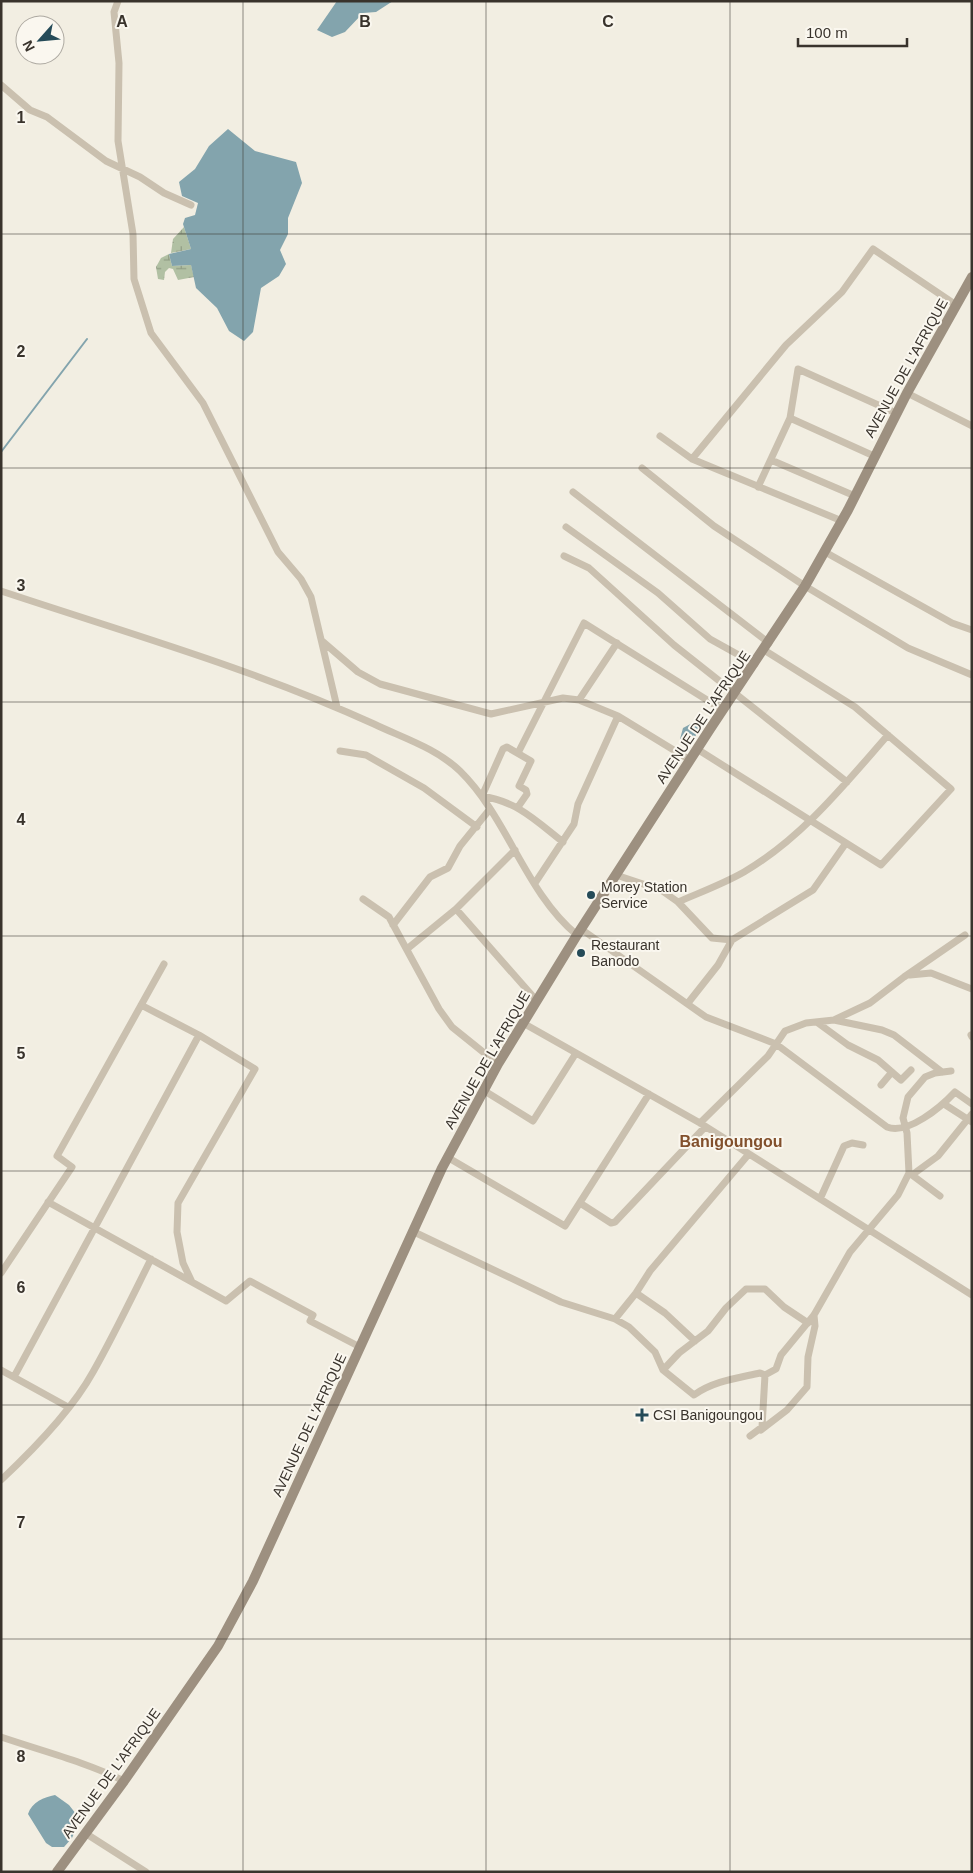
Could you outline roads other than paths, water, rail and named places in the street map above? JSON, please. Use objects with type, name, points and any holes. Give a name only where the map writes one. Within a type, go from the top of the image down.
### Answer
[{"type":"main road","name":"AVENUE DE L'AFRIQUE","points":[[57,1872],[124,1781],[218,1646],[253,1581],[447,1157],[483,1090],[579,932],[696,749],[767,647],[805,586],[842,521],[896,413],[972,277]]},
{"type":"street","points":[[118,1],[114,12],[119,63],[118,141],[133,234],[134,279],[151,333],[213,420],[278,552],[301,579],[311,597],[337,707]]},
{"type":"street","points":[[1,85],[30,110],[47,117],[106,161],[191,205]]},
{"type":"street","points":[[692,459],[786,345],[842,292],[873,249],[956,305]]},
{"type":"street","points":[[758,487],[790,418],[798,369],[896,413]]},
{"type":"street","points":[[907,393],[972,426]]},
{"type":"street","points":[[790,418],[874,456]]},
{"type":"street","points":[[660,436],[692,459],[842,521]]},
{"type":"street","points":[[771,460],[855,496]]},
{"type":"street","points":[[642,468],[714,526],[805,586],[908,648],[972,675]]},
{"type":"street","points":[[573,492],[767,647],[855,707],[951,789],[881,865],[696,749]]},
{"type":"street","points":[[566,527],[622,565],[658,593],[710,639],[755,664]]},
{"type":"street","points":[[824,552],[952,623],[972,630]]},
{"type":"street","points":[[564,556],[589,568],[674,645],[736,692],[847,782]]},
{"type":"street","points":[[1,591],[202,656],[337,707],[440,755],[459,770],[482,796],[558,919],[706,1017],[776,1044],[892,1129],[905,1126],[944,1104],[955,1092],[972,1104]]},
{"type":"street","points":[[518,753],[584,623],[723,710]]},
{"type":"street","points":[[322,641],[358,672],[380,684],[491,714],[564,698],[579,700],[618,716],[690,760]]},
{"type":"street","points":[[579,700],[617,643]]},
{"type":"street","points":[[535,883],[564,842],[574,824],[578,804],[618,716]]},
{"type":"street","points":[[678,902],[717,886],[746,871],[811,821],[888,736]]},
{"type":"street","points":[[482,796],[503,749],[507,747],[530,759],[531,763],[519,786],[526,790],[527,794],[518,807]]},
{"type":"street","points":[[340,751],[366,755],[424,788],[477,827]]},
{"type":"street","points":[[482,796],[501,799],[518,807],[564,842]]},
{"type":"street","points":[[392,925],[430,877],[448,868],[460,846],[490,810]]},
{"type":"street","points":[[688,1004],[718,965],[732,940],[813,890],[846,843]]},
{"type":"street","points":[[407,948],[456,909],[515,850]]},
{"type":"street","points":[[616,875],[661,890],[678,902],[712,938],[732,940]]},
{"type":"street","points":[[363,899],[389,917],[439,1009],[452,1027],[498,1064]]},
{"type":"street","points":[[456,909],[537,1001]]},
{"type":"street","points":[[580,1203],[600,1217],[614,1222],[768,1056],[785,1031],[796,1025],[834,1020],[870,1003],[904,976],[965,935]]},
{"type":"street","points":[[1,1273],[72,1167],[57,1156],[164,964]]},
{"type":"street","points":[[904,976],[917,973],[931,973],[972,989]]},
{"type":"street","points":[[141,1005],[199,1035],[255,1069],[178,1203],[178,1240],[183,1263],[193,1283]]},
{"type":"street","points":[[834,1020],[882,1030],[894,1035],[942,1072]]},
{"type":"street","points":[[524,1023],[702,1125],[972,1295]]},
{"type":"street","points":[[818,1023],[848,1045],[878,1060],[901,1080],[911,1070]]},
{"type":"street","points":[[15,1375],[199,1035]]},
{"type":"street","points":[[483,1090],[533,1121],[576,1053]]},
{"type":"street","points":[[881,1085],[892,1072]]},
{"type":"street","points":[[940,1196],[910,1174],[903,1118],[906,1103],[914,1087],[925,1077],[942,1072],[951,1072]]},
{"type":"street","points":[[447,1157],[565,1226],[649,1094]]},
{"type":"street","points":[[944,1104],[969,1122]]},
{"type":"street","points":[[412,1231],[561,1302],[616,1319],[629,1327],[655,1352],[663,1370],[694,1395],[700,1390],[738,1378],[765,1375],[776,1369],[782,1355],[814,1315],[839,1269],[868,1230],[898,1195],[910,1174],[938,1156],[969,1122],[972,1114]]},
{"type":"street","points":[[820,1199],[844,1146],[852,1143],[863,1145]]},
{"type":"street","points":[[616,1319],[650,1271],[748,1155]]},
{"type":"street","points":[[48,1202],[226,1301],[250,1282],[312,1315],[310,1322],[360,1347]]},
{"type":"street","points":[[1,1480],[19,1464],[68,1407],[92,1374],[151,1259]]},
{"type":"street","points":[[663,1370],[679,1353],[708,1331],[726,1308],[746,1289],[765,1289],[784,1308],[808,1323]]},
{"type":"street","points":[[636,1293],[665,1313],[695,1341]]},
{"type":"street","points":[[750,1436],[786,1410],[807,1387],[808,1357],[815,1326],[814,1315]]},
{"type":"street","points":[[1,1370],[15,1375],[68,1407]]},
{"type":"street","points":[[760,1430],[765,1375]]},
{"type":"street","points":[[1,1737],[59,1758],[102,1770],[124,1781]]},
{"type":"street","points":[[85,1833],[146,1872]]},
{"type":"water","points":[[337,1],[393,1],[376,12],[363,13],[345,32],[332,37],[317,30]]},
{"type":"water","points":[[228,129],[255,151],[296,162],[302,183],[288,218],[288,234],[280,250],[286,264],[279,276],[261,288],[253,332],[244,341],[229,331],[217,308],[196,288],[191,265],[172,266],[169,254],[191,249],[183,224],[185,218],[195,215],[198,203],[182,196],[179,182],[195,169],[209,146]]},
{"type":"water","points":[[698,720],[700,727],[692,743],[680,739],[683,728]]},
{"type":"water","points":[[55,1795],[69,1805],[80,1819],[72,1838],[64,1847],[52,1847],[46,1843],[28,1814],[32,1806],[39,1801]]},
{"type":"waterway","points":[[1,452],[87,339]]},
{"type":"place","name":"Morey Station Service","points":[[591,895]]},
{"type":"place","name":"Restaurant Banodo","points":[[581,953]]},
{"type":"place","name":"CSI Banigoungou","points":[[642,1415]]},
{"type":"district","name":"Banigoungou","points":[[731,1141]]}]
